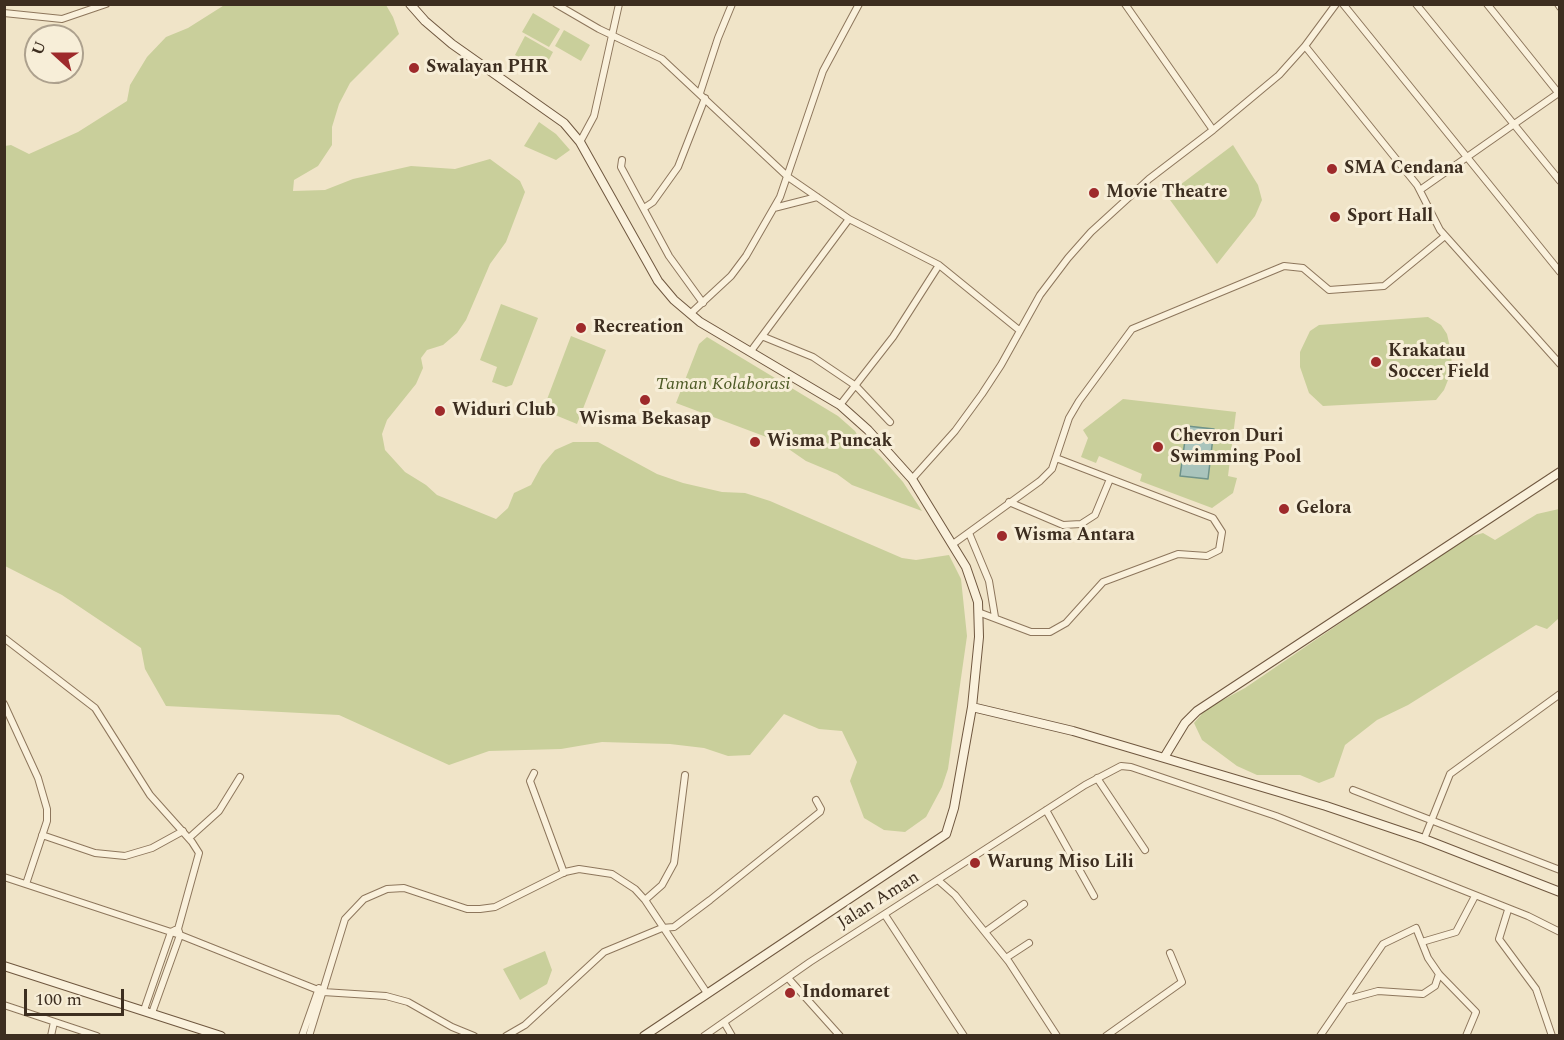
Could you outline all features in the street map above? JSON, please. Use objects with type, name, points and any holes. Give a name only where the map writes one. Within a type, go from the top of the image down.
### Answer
[{"type":"street","points":[[4,14],[62,18],[85,8],[106,4]]},
{"type":"street","points":[[410,4],[425,21],[452,44],[552,112],[580,142],[658,281],[690,314],[840,405],[868,429],[912,479],[953,544],[973,583],[978,612],[978,659],[954,808],[948,830],[941,840],[644,1035]]},
{"type":"street","points":[[556,4],[611,35],[662,59],[788,177],[849,219],[939,265],[1019,330]]},
{"type":"street","points":[[580,142],[594,116],[619,4]]},
{"type":"street","points":[[644,208],[653,202],[678,167],[703,95],[718,38],[732,4]]},
{"type":"street","points":[[690,314],[731,276],[746,256],[774,208],[788,177],[823,71],[859,4]]},
{"type":"street","points":[[1125,4],[1213,130]]},
{"type":"street","points":[[912,479],[955,431],[982,394],[1047,286],[1091,232],[1149,179],[1279,75],[1305,46],[1336,4]]},
{"type":"street","points":[[1343,4],[1560,272]]},
{"type":"street","points":[[1416,4],[1560,181]]},
{"type":"street","points":[[1420,190],[1559,93],[1487,4]]},
{"type":"street","points":[[1305,46],[1420,190],[1445,236],[1560,364]]},
{"type":"street","points":[[622,160],[621,167],[669,256],[703,303]]},
{"type":"street","points":[[774,208],[817,197]]},
{"type":"street","points":[[751,351],[764,337],[849,219]]},
{"type":"street","points":[[953,544],[1040,481],[1052,469],[1069,418],[1079,400],[1132,329],[1284,266],[1303,268],[1329,290],[1383,286],[1445,236]]},
{"type":"street","points":[[840,405],[893,337],[939,265]]},
{"type":"street","points":[[764,337],[813,357],[856,386],[890,422]]},
{"type":"street","points":[[978,612],[1031,632],[1050,632],[1066,623],[1103,582],[1178,554],[1207,556],[1219,550],[1222,532],[1213,518],[1056,458]]},
{"type":"street","points":[[1165,756],[1185,723],[1197,711],[1560,472]]},
{"type":"street","points":[[1009,502],[1063,525],[1081,524],[1095,515],[1110,479]]},
{"type":"street","points":[[969,533],[989,581],[995,617]]},
{"type":"street","points":[[4,638],[95,708],[150,795],[189,838],[199,853],[179,932],[148,1012]]},
{"type":"street","points":[[1424,839],[1448,777],[1454,770],[1560,694]]},
{"type":"street","points":[[4,704],[43,792],[47,809],[42,835],[26,884]]},
{"type":"street","points":[[972,707],[1165,756],[1424,839],[1560,892]]},
{"type":"street","points":[[939,881],[1097,778],[1121,766],[1131,766],[1276,816],[1528,916],[1560,933]]},
{"type":"street","points":[[534,773],[530,781],[564,873]]},
{"type":"street","points":[[645,900],[662,885],[674,863],[685,775]]},
{"type":"street","points":[[189,838],[219,811],[240,777]]},
{"type":"street","points":[[1097,778],[1145,850]]},
{"type":"street","points":[[1353,790],[1560,870]]},
{"type":"street","points":[[506,1035],[525,1024],[604,952],[662,928],[674,927],[701,907],[820,812],[821,809],[816,800]]},
{"type":"street","points":[[1046,810],[1094,896]]},
{"type":"street","points":[[42,835],[95,853],[125,856],[152,848],[183,831]]},
{"type":"street","points":[[302,1035],[324,984],[345,919],[359,903],[374,893],[387,889],[404,888],[467,909],[480,909],[495,907],[564,873],[579,869],[612,874],[635,889],[645,900],[707,993]]},
{"type":"street","points":[[4,877],[171,932],[179,932],[320,991],[386,996],[408,1002],[452,1027],[474,1035]]},
{"type":"street","name":"Jalan Aman","points":[[704,1035],[939,881],[955,895],[1006,958],[1057,1035]]},
{"type":"street","points":[[1422,942],[1456,932],[1475,896]]},
{"type":"street","points":[[985,932],[1024,904]]},
{"type":"street","points":[[1508,910],[1499,939],[1536,989],[1552,1035]]},
{"type":"street","points":[[885,915],[962,1035]]},
{"type":"street","points":[[1320,1035],[1383,944],[1416,928],[1439,974],[1476,1012],[1466,1035]]},
{"type":"street","points":[[148,1012],[171,932]]},
{"type":"street","points":[[1006,958],[1029,943]]},
{"type":"street","points":[[1106,1035],[1182,982],[1170,953]]},
{"type":"street","points":[[4,966],[221,1035]]},
{"type":"street","points":[[1345,1000],[1378,991],[1423,994],[1435,986],[1439,974]]},
{"type":"street","points":[[788,978],[840,1035]]},
{"type":"street","points":[[309,1035],[320,991]]},
{"type":"street","points":[[4,1005],[96,1035]]},
{"type":"street","points":[[51,1035],[54,1022]]},
{"type":"street","points":[[724,1022],[732,1035]]},
{"type":"green space","points":[[226,4],[386,5],[393,17],[399,34],[350,83],[339,104],[332,127],[332,145],[318,166],[294,180],[293,191],[325,190],[353,179],[411,166],[455,169],[490,159],[520,181],[525,192],[506,242],[490,264],[466,320],[457,333],[443,345],[427,350],[421,358],[423,368],[416,384],[387,420],[382,434],[385,450],[405,472],[437,495],[496,519],[508,508],[514,493],[531,485],[542,465],[555,450],[573,442],[598,442],[657,474],[683,483],[722,492],[745,493],[770,501],[902,558],[916,560],[949,555],[961,579],[967,636],[948,769],[942,787],[926,817],[905,832],[884,830],[864,818],[850,781],[857,762],[842,731],[819,729],[784,714],[750,755],[728,756],[704,748],[670,744],[602,742],[561,749],[489,751],[449,765],[339,715],[166,706],[145,669],[141,648],[62,595],[5,566],[5,146],[11,145],[29,154],[78,132],[127,101],[130,85],[147,57],[166,37],[188,28]]},
{"type":"green space","points":[[533,13],[560,29],[549,47],[522,32]]},
{"type":"green space","points":[[564,30],[590,45],[581,61],[555,46]]},
{"type":"green space","points":[[525,36],[553,52],[543,71],[515,55]]},
{"type":"green space","points":[[539,122],[556,134],[570,150],[556,160],[524,146]]},
{"type":"green space","points":[[1233,145],[1258,185],[1262,200],[1255,216],[1217,264],[1170,200],[1172,191]]},
{"type":"green space","points":[[501,304],[538,318],[512,385],[506,387],[492,382],[497,367],[480,360]]},
{"type":"green space","name":"Krakatau Soccer Field","points":[[1428,317],[1441,325],[1447,334],[1452,356],[1450,375],[1444,390],[1436,400],[1323,406],[1309,393],[1300,367],[1300,352],[1310,331],[1319,325]]},
{"type":"green space","points":[[571,336],[606,350],[577,424],[543,410]]},
{"type":"green space","name":"Taman Kolaborasi","points":[[707,337],[838,416],[855,431],[861,442],[869,445],[881,457],[903,482],[922,511],[852,485],[837,474],[806,461],[777,441],[676,403],[699,344]]},
{"type":"green space","name":"Chevron Duri Swimming Pool","points":[[1123,399],[1236,412],[1228,476],[1237,478],[1233,493],[1212,508],[1140,481],[1142,474],[1099,456],[1096,463],[1081,457],[1088,438],[1083,430]]},
{"type":"green space","points":[[1559,509],[1559,618],[1547,629],[1536,625],[1408,705],[1377,720],[1345,745],[1334,777],[1319,783],[1300,775],[1257,775],[1237,766],[1202,740],[1194,723],[1206,709],[1245,688],[1465,538],[1483,533],[1495,540],[1537,514]]},
{"type":"green space","points":[[545,951],[552,970],[547,984],[520,1000],[503,969]]},
{"type":"water","points":[[1187,426],[1214,429],[1208,479],[1180,476]]},
{"type":"place","name":"Swalayan PHR","points":[[414,68]]},
{"type":"place","name":"SMA Cendana","points":[[1332,169]]},
{"type":"place","name":"Movie Theatre","points":[[1094,193]]},
{"type":"place","name":"Sport Hall","points":[[1335,217]]},
{"type":"place","name":"Recreation","points":[[581,328]]},
{"type":"place","name":"Krakatau Soccer Field","points":[[1376,362]]},
{"type":"place","name":"Wisma Bekasap","points":[[645,400]]},
{"type":"place","name":"Widuri Club","points":[[440,411]]},
{"type":"place","name":"Wisma Puncak","points":[[755,442]]},
{"type":"place","name":"Chevron Duri Swimming Pool","points":[[1158,447]]},
{"type":"place","name":"Gelora","points":[[1284,509]]},
{"type":"place","name":"Wisma Antara","points":[[1002,536]]},
{"type":"place","name":"Warung Miso Lili","points":[[975,863]]},
{"type":"place","name":"Indomaret","points":[[790,993]]}]
